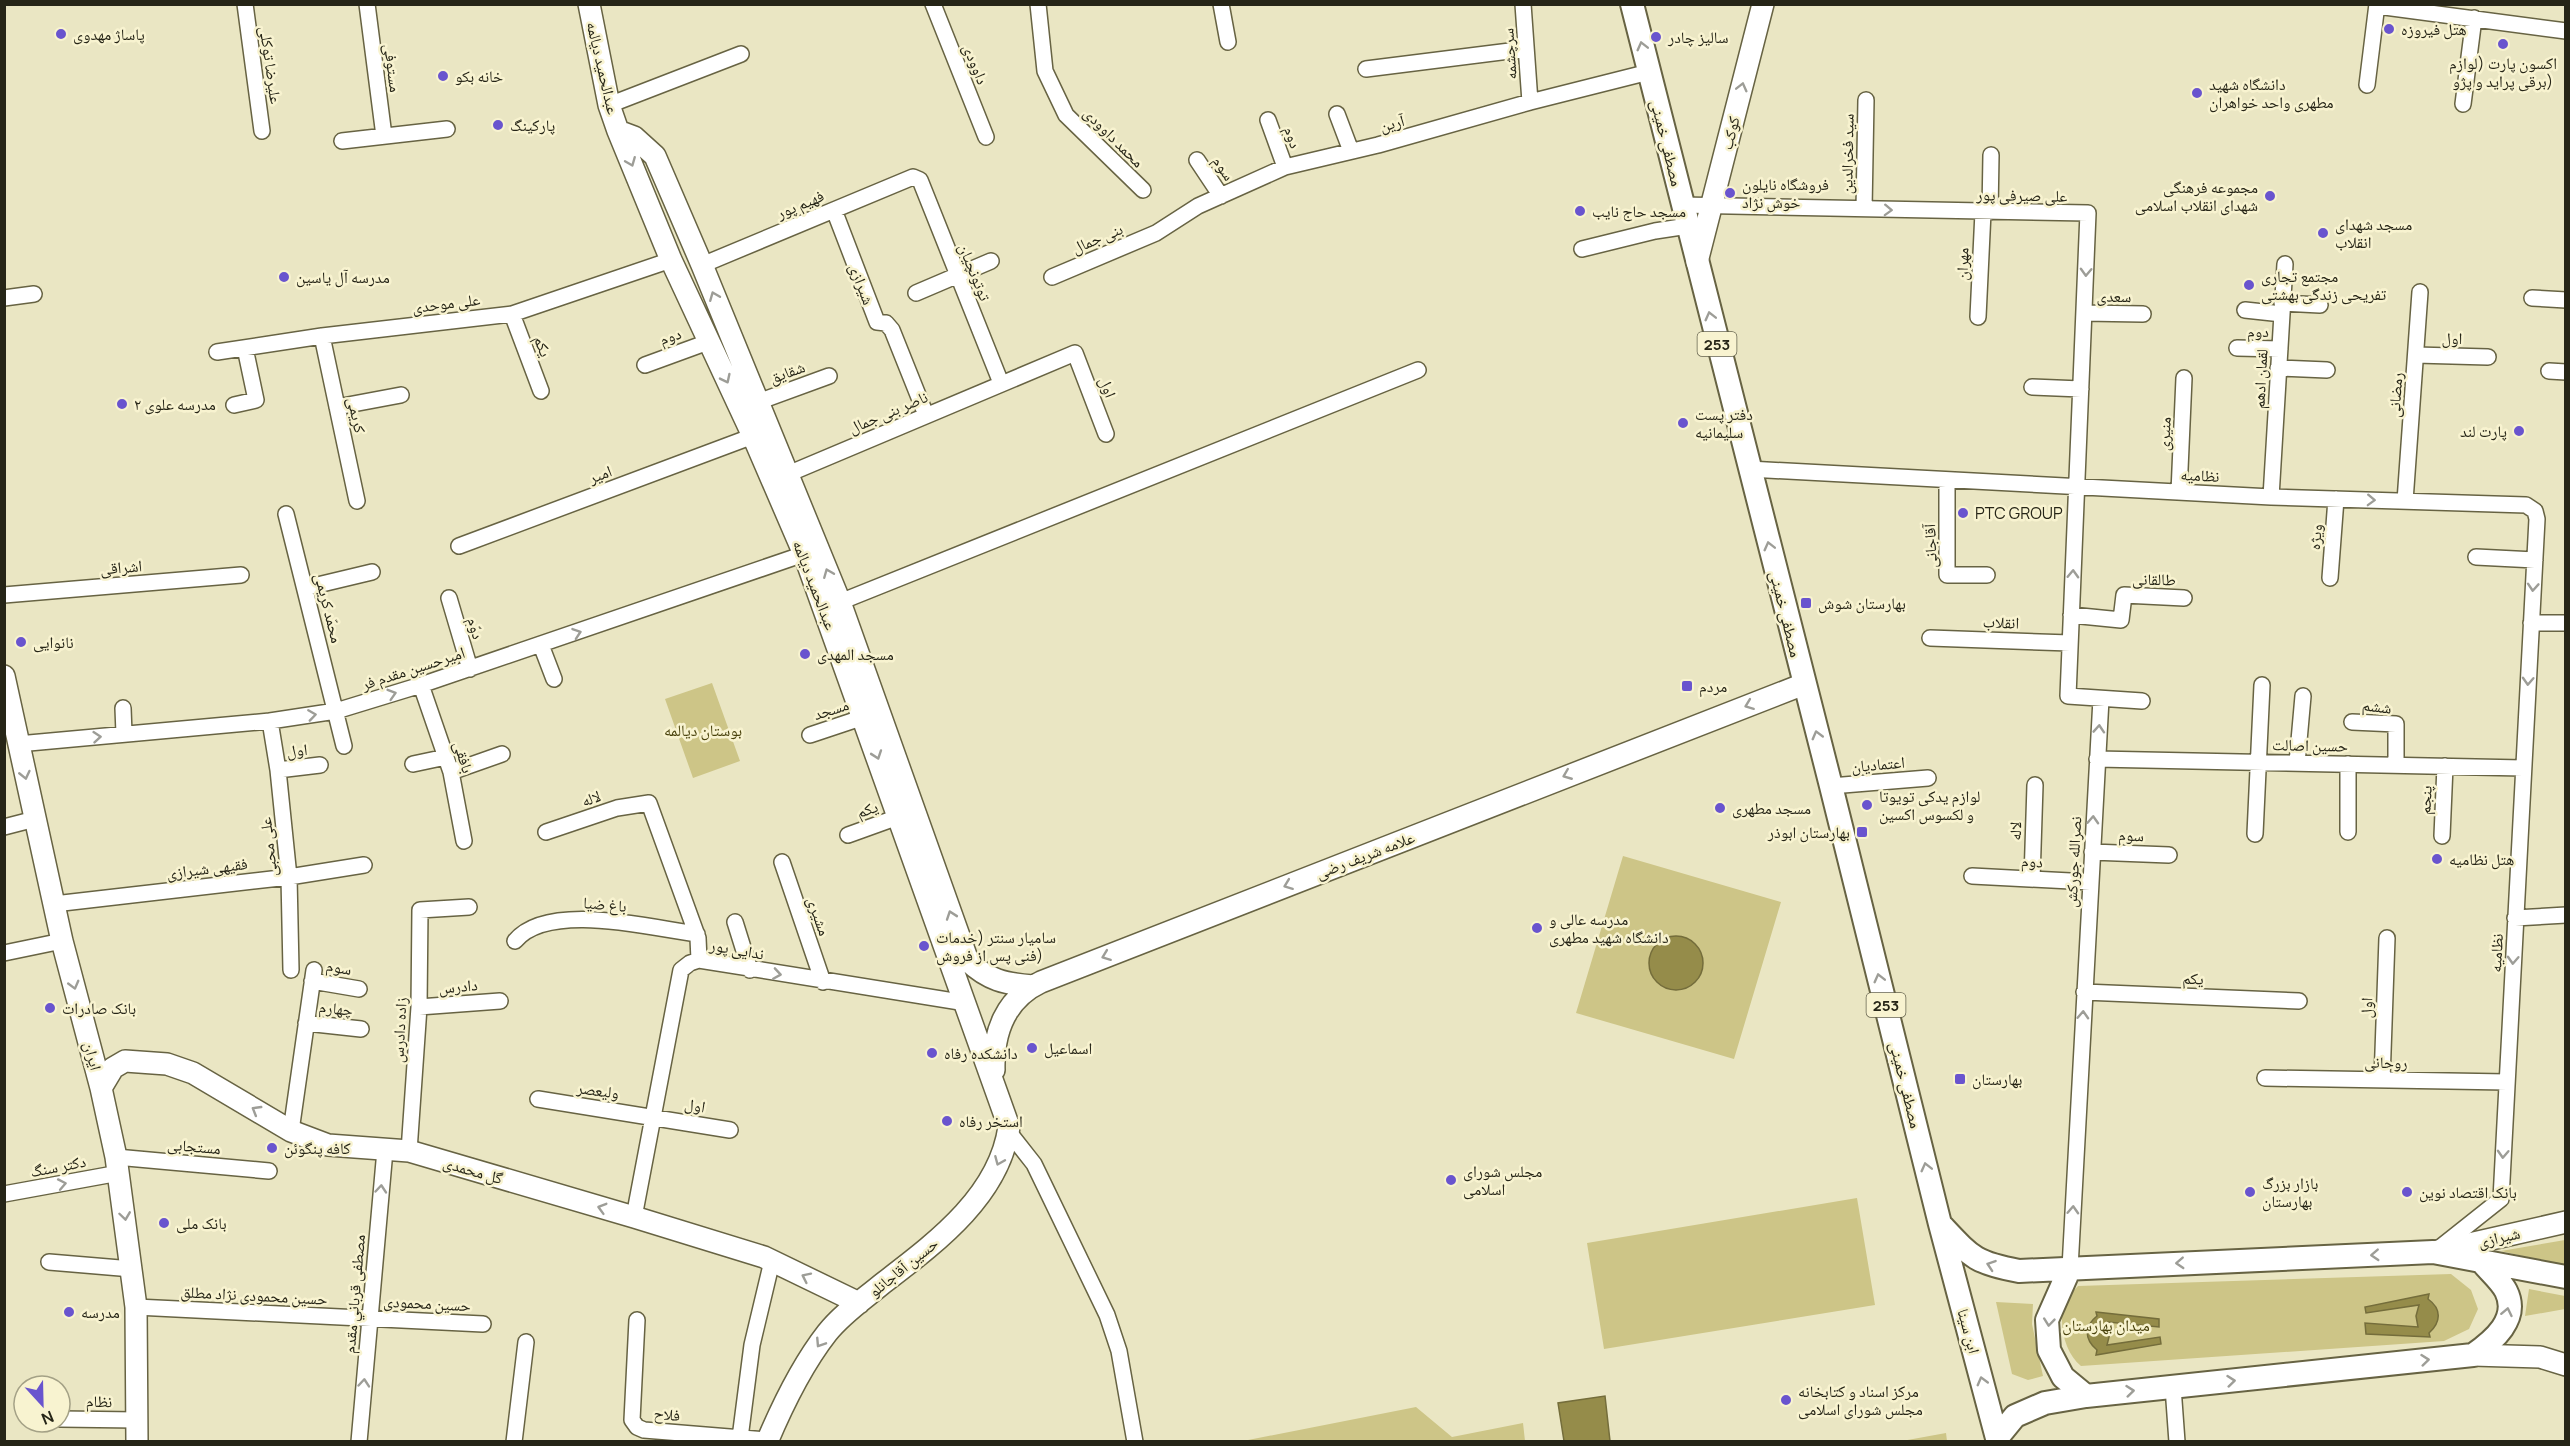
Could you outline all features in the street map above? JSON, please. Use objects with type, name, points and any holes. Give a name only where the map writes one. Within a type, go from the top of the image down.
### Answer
[{"type":"main road","name":"عبدالحمید دیالمه","points":[[589,4],[609,105],[618,131],[671,260],[753,436],[804,555],[864,717],[994,1085]]},
{"type":"main road","name":"مصطفی خمینی","points":[[1632,4],[1940,1224]]},
{"type":"main road","name":"کوکب","points":[[1697,262],[1763,4]]},
{"type":"main road","name":"عبدالحمید دیالمه","points":[[618,131],[634,137],[655,156],[702,265],[840,602],[962,949],[968,961],[984,975],[1010,984],[1033,986]]},
{"type":"main road","name":"ایران","points":[[4,676],[13,740],[35,819],[62,941],[101,1088],[117,1165],[132,1269],[135,1307],[137,1442]]},
{"type":"main road","name":"علامه شریف رضی","points":[[994,1085],[993,1052],[1001,1024],[1015,1001],[1033,986],[1804,684]]},
{"type":"main road","points":[[966,1003],[984,975]]},
{"type":"main road","name":"گل محمدی","points":[[101,1088],[113,1068],[125,1061],[167,1064],[192,1073],[291,1131],[328,1144],[409,1151],[634,1217],[772,1261],[859,1303]]},
{"type":"main road","points":[[994,1085],[1008,1131]]},
{"type":"main road","name":"حسین آقاجانلو","points":[[768,1441],[791,1390],[828,1332],[859,1303],[949,1230],[983,1190],[1001,1155],[1008,1131]]},
{"type":"main road","name":"شیرازی","points":[[2433,1252],[2565,1222]]},
{"type":"main road","points":[[1940,1224],[1971,1257],[1996,1267],[2019,1271],[2433,1252],[2565,1276]]},
{"type":"main road","name":"ابن سینا","points":[[1940,1224],[1998,1440]]},
{"type":"main road","points":[[2473,1355],[2503,1329],[2510,1304],[2505,1290],[2482,1262]]},
{"type":"main road","points":[[2070,1268],[2047,1320],[2049,1350],[2063,1377],[2086,1396]]},
{"type":"main road","points":[[1998,1440],[2015,1416],[2045,1403],[2086,1396],[2473,1355],[2540,1357],[2565,1365]]},
{"type":"street","name":"علیرضا توکلی","points":[[245,4],[262,131]]},
{"type":"street","name":"مستوفی","points":[[367,4],[384,136]]},
{"type":"street","name":"داوودی","points":[[933,4],[986,137]]},
{"type":"street","name":"محمد داوودی","points":[[1038,4],[1045,71],[1066,115],[1143,190]]},
{"type":"street","points":[[1221,4],[1228,42]]},
{"type":"street","name":"سرچشمه","points":[[1523,4],[1530,102]]},
{"type":"street","points":[[2367,85],[2377,5],[2565,31]]},
{"type":"street","points":[[2463,104],[2474,18]]},
{"type":"street","points":[[1366,69],[1526,50]]},
{"type":"street","points":[[609,105],[741,54]]},
{"type":"street","name":"آرین","points":[[1156,233],[1198,206],[1285,167],[1455,125],[1530,102],[1649,72]]},
{"type":"street","name":"سید فخرالدین","points":[[1864,209],[1866,100]]},
{"type":"street","points":[[1337,114],[1351,151]]},
{"type":"street","name":"دوم","points":[[1268,120],[1285,167]]},
{"type":"street","points":[[342,141],[447,129]]},
{"type":"street","name":"مهران","points":[[1978,316],[1991,155]]},
{"type":"street","name":"سوم","points":[[1197,160],[1221,196]]},
{"type":"street","name":"فهیم پور","points":[[702,265],[913,177]]},
{"type":"street","name":"توتونچیان","points":[[913,177],[920,180],[1001,383]]},
{"type":"street","name":"علی صیرفی پور","points":[[1582,249],[1655,231],[1685,215],[1712,205],[2088,213],[2077,487]]},
{"type":"street","name":"شیرازی","points":[[834,210],[877,322],[885,323],[892,330],[926,415]]},
{"type":"street","name":"بنی جمال","points":[[1052,277],[1156,233]]},
{"type":"street","name":"علی موحدی","points":[[218,352],[322,336],[512,314],[671,260]]},
{"type":"street","points":[[916,293],[991,261]]},
{"type":"street","name":"لقمان ادهم","points":[[2271,497],[2285,264]]},
{"type":"street","name":"رمضانی","points":[[2405,501],[2420,292]]},
{"type":"street","points":[[4,298],[34,294]]},
{"type":"street","points":[[2532,298],[2565,300]]},
{"type":"street","points":[[2245,310],[2320,305]]},
{"type":"street","name":"یکم","points":[[512,314],[541,391]]},
{"type":"street","name":"سعدی","points":[[2084,314],[2143,314]]},
{"type":"street","name":"کریمی","points":[[322,336],[357,501]]},
{"type":"street","name":"دوم","points":[[645,365],[708,342]]},
{"type":"street","points":[[234,405],[256,400],[245,348]]},
{"type":"street","name":"دوم","points":[[2237,348],[2280,349]]},
{"type":"street","name":"ناصر بنی جمال","points":[[788,474],[1075,353]]},
{"type":"street","name":"اول","points":[[1075,353],[1107,434]]},
{"type":"street","name":"اول","points":[[2416,356],[2488,357]]},
{"type":"street","points":[[2278,368],[2327,370]]},
{"type":"street","points":[[840,602],[1419,370]]},
{"type":"street","points":[[2549,371],[2565,372]]},
{"type":"street","name":"شقایق","points":[[758,402],[829,376]]},
{"type":"street","name":"منیری","points":[[2179,492],[2184,378]]},
{"type":"street","points":[[2032,387],[2081,389]]},
{"type":"street","points":[[337,407],[400,395]]},
{"type":"street","name":"امیر","points":[[459,546],[753,436]]},
{"type":"street","name":"نظامیه","points":[[1749,469],[2271,497],[2531,507],[2535,511],[2537,519],[2535,560],[2501,1198],[2433,1252]]},
{"type":"street","name":"آقاجانی","points":[[1947,480],[1947,574],[1987,575]]},
{"type":"street","points":[[2077,487],[2068,696],[2142,701]]},
{"type":"street","name":"ویژه","points":[[2330,578],[2336,499]]},
{"type":"street","name":"محمّد کریمی","points":[[286,514],[336,711]]},
{"type":"street","name":"امیرحسین مقدم فر","points":[[13,740],[124,735],[270,721],[336,711],[542,645],[804,555]]},
{"type":"street","points":[[2476,557],[2535,560]]},
{"type":"street","points":[[305,588],[372,572]]},
{"type":"street","name":"اشراقی","points":[[4,596],[241,575]]},
{"type":"street","name":"طالقانی","points":[[2071,615],[2121,620],[2124,595],[2184,598]]},
{"type":"street","name":"دوّم","points":[[448,598],[470,669]]},
{"type":"street","points":[[2531,623],[2565,622]]},
{"type":"street","name":"انقلاب","points":[[1930,638],[2070,643]]},
{"type":"street","points":[[542,645],[554,679]]},
{"type":"street","name":"بافقی","points":[[421,685],[451,772],[464,841]]},
{"type":"street","points":[[2255,834],[2262,685]]},
{"type":"street","points":[[2297,763],[2303,696]]},
{"type":"street","name":"نصرالله جورکش","points":[[2070,1268],[2101,699]]},
{"type":"street","points":[[123,708],[124,735]]},
{"type":"street","points":[[336,711],[344,746]]},
{"type":"street","name":"مسجد","points":[[810,735],[864,717]]},
{"type":"street","name":"علی محبی","points":[[270,721],[278,770],[289,877],[291,970]]},
{"type":"street","name":"ششم","points":[[2352,722],[2396,724],[2396,765]]},
{"type":"street","points":[[451,772],[502,754]]},
{"type":"street","points":[[413,764],[446,757]]},
{"type":"street","name":"حسین اصالت","points":[[2097,759],[2523,768]]},
{"type":"street","points":[[2348,764],[2348,832]]},
{"type":"street","name":"اول","points":[[278,770],[320,765]]},
{"type":"street","name":"پنجم","points":[[2442,836],[2445,766]]},
{"type":"street","name":"اعتمادیان","points":[[1831,786],[1928,778]]},
{"type":"street","name":"لاله","points":[[2032,879],[2035,784]]},
{"type":"street","name":"لاله","points":[[546,832],[617,808],[649,803],[697,934]]},
{"type":"street","name":"یکم","points":[[848,835],[898,817]]},
{"type":"street","points":[[4,827],[35,819]]},
{"type":"street","name":"سوم","points":[[2092,852],[2169,855]]},
{"type":"street","name":"مشیری","points":[[782,862],[823,982]]},
{"type":"street","name":"فقیهی شیرازی","points":[[54,904],[289,877],[364,865]]},
{"type":"street","name":"دوم","points":[[1972,876],[2090,882]]},
{"type":"street","name":"زاده دادرس","points":[[409,1151],[419,1008],[420,910],[469,907]]},
{"type":"street","points":[[2516,918],[2565,915]]},
{"type":"street","name":"باغ ضیا","points":[[515,941],[523,931],[542,925],[583,918],[697,934]]},
{"type":"street","points":[[735,922],[750,970]]},
{"type":"street","points":[[697,934],[699,960]]},
{"type":"street","name":"اول","points":[[2382,1080],[2387,938]]},
{"type":"street","points":[[4,953],[62,941]]},
{"type":"street","name":"ندایی پور","points":[[634,1217],[681,970],[690,963],[699,960],[823,982],[966,1003]]},
{"type":"street","name":"سوم","points":[[306,1023],[313,975],[359,989]]},
{"type":"street","name":"یکم","points":[[2084,992],[2299,1001]]},
{"type":"street","name":"دادرس","points":[[419,1008],[500,1001]]},
{"type":"street","points":[[291,1131],[306,1023]]},
{"type":"street","name":"چهارم","points":[[306,1023],[361,1029]]},
{"type":"street","name":"روحانی","points":[[2265,1078],[2507,1082]]},
{"type":"street","name":"ولیعصر","points":[[538,1099],[653,1116]]},
{"type":"street","name":"اول","points":[[653,1116],[730,1130]]},
{"type":"street","points":[[1008,1131],[1034,1164],[1107,1316],[1119,1351],[1136,1442]]},
{"type":"street","name":"مصطفی قرباني مقدم","points":[[359,1442],[385,1150]]},
{"type":"street","name":"مستجابی","points":[[117,1165],[269,1171]]},
{"type":"street","name":"دکتر سنگ","points":[[4,1194],[117,1165]]},
{"type":"street","points":[[740,1438],[752,1345],[772,1261]]},
{"type":"street","points":[[50,1262],[132,1269]]},
{"type":"street","name":"حسین محمودی نژاد مطلق","points":[[135,1307],[370,1319]]},
{"type":"street","name":"حسین محمودی","points":[[370,1319],[483,1324]]},
{"type":"street","name":"فلاح","points":[[637,1320],[634,1424],[644,1430],[768,1441]]},
{"type":"street","points":[[514,1442],[526,1342]]},
{"type":"street","points":[[2173,1387],[2177,1442]]},
{"type":"street","name":"نظام","points":[[72,1419],[137,1420]]},
{"type":"green space","name":"بوستان دیالمه","points":[[712,683],[740,761],[693,778],[665,699]]},
{"type":"green space","points":[[1623,856],[1781,902],[1734,1059],[1576,1013]]},
{"type":"green space","points":[[1857,1198],[1875,1305],[1604,1349],[1587,1243]]},
{"type":"green space","points":[[2565,1240],[2565,1266],[2501,1251]]},
{"type":"green space","name":"میدان بهارستان","points":[[2451,1274],[2471,1290],[2478,1309],[2469,1329],[2444,1341],[2081,1366],[2070,1352],[2063,1333],[2064,1304],[2078,1286]]},
{"type":"green space","points":[[2529,1289],[2565,1296],[2565,1309],[2525,1316]]},
{"type":"green space","points":[[1996,1302],[2033,1304],[2032,1324],[2043,1376],[2028,1380],[2012,1374]]},
{"type":"green space","points":[[1416,1407],[1452,1437],[1523,1423],[1525,1441],[1243,1441]]},
{"type":"green space","points":[[1946,1433],[1947,1441],[1902,1441]]},
{"type":"shaded area","points":[[1676,936],[1686,938],[1695,944],[1701,953],[1703,963],[1701,973],[1695,982],[1686,988],[1676,990],[1666,988],[1657,982],[1651,973],[1649,963],[1651,953],[1657,944],[1666,938]]},
{"type":"shaded area","points":[[2429,1294],[2428,1299],[2438,1311],[2438,1320],[2429,1333],[2430,1337],[2366,1334],[2365,1323],[2418,1327],[2416,1316],[2419,1305],[2366,1313],[2365,1307]]},
{"type":"shaded area","points":[[2096,1312],[2159,1319],[2159,1327],[2108,1322],[2110,1333],[2107,1345],[2160,1337],[2161,1344],[2096,1355],[2097,1350],[2087,1333],[2090,1324],[2097,1316]]},
{"type":"shaded area","points":[[1605,1396],[1610,1441],[1564,1441],[1558,1403]]},
{"type":"place","name":"هتل فیروزه","points":[[2389,29]]},
{"type":"place","name":"پاساژ مهدوی","points":[[61,34]]},
{"type":"place","name":"سالیز چادر","points":[[1656,37]]},
{"type":"place","name":"اکسون پارت (لوازم برقی پراید و پژو)","points":[[2503,44]]},
{"type":"place","name":"خانه بکو","points":[[443,76]]},
{"type":"place","name":"دانشگاه شهید مطهری واحد خواهران","points":[[2197,93]]},
{"type":"place","name":"پارکینگ","points":[[498,125]]},
{"type":"place","name":"فروشگاه نایلون خوش نژاد","points":[[1730,193]]},
{"type":"place","name":"مجموعه فرهنگی شهدای انقلاب اسلامی","points":[[2270,196]]},
{"type":"place","name":"مسجد حاج نایب","points":[[1580,211]]},
{"type":"place","name":"مسجد شهدای انقلاب","points":[[2323,233]]},
{"type":"place","name":"مدرسه آل یاسین","points":[[284,277]]},
{"type":"place","name":"مجتمع تجاری تفریحی زندگی بهشتی","points":[[2249,285]]},
{"type":"place","name":"مدرسه علوی ۲","points":[[122,404]]},
{"type":"place","name":"دفتر پست سلیمانیه","points":[[1683,423]]},
{"type":"place","name":"پارت لند","points":[[2519,431]]},
{"type":"place","name":"PTC GROUP","points":[[1963,513]]},
{"type":"place","name":"بهارستان شوش","points":[[1806,603]]},
{"type":"place","name":"نانوایی","points":[[21,642]]},
{"type":"place","name":"مسجد المهدی","points":[[805,654]]},
{"type":"place","name":"مردم","points":[[1687,686]]},
{"type":"place","name":"لوازم یدکی تویوتا و لکسوس اکسین","points":[[1867,805]]},
{"type":"place","name":"مسجد مطهری","points":[[1720,808]]},
{"type":"place","name":"بهارستان ابوذر","points":[[1862,832]]},
{"type":"place","name":"هتل نظامیه","points":[[2437,859]]},
{"type":"place","name":"مدرسه عالی و دانشگاه شهید مطهری","points":[[1537,928]]},
{"type":"place","name":"سامیار سنتر (خدمات فنی پس از فروش)","points":[[924,946]]},
{"type":"place","name":"بانک صادرات","points":[[50,1008]]},
{"type":"place","name":"اسماعیل","points":[[1032,1048]]},
{"type":"place","name":"دانشکده رفاه","points":[[932,1053]]},
{"type":"place","name":"بهارستان","points":[[1960,1079]]},
{"type":"place","name":"استخر رفاه","points":[[947,1121]]},
{"type":"place","name":"کافه پنگوئن","points":[[272,1148]]},
{"type":"place","name":"مجلس شورای اسلامی","points":[[1451,1180]]},
{"type":"place","name":"بازار بزرگ بهارستان","points":[[2250,1192]]},
{"type":"place","name":"بانک اقتصاد نوین","points":[[2407,1192]]},
{"type":"place","name":"بانک ملی","points":[[164,1223]]},
{"type":"place","name":"مدرسه","points":[[69,1312]]},
{"type":"place","name":"مرکز اسناد و کتابخانه مجلس شورای اسلامی","points":[[1786,1400]]}]
